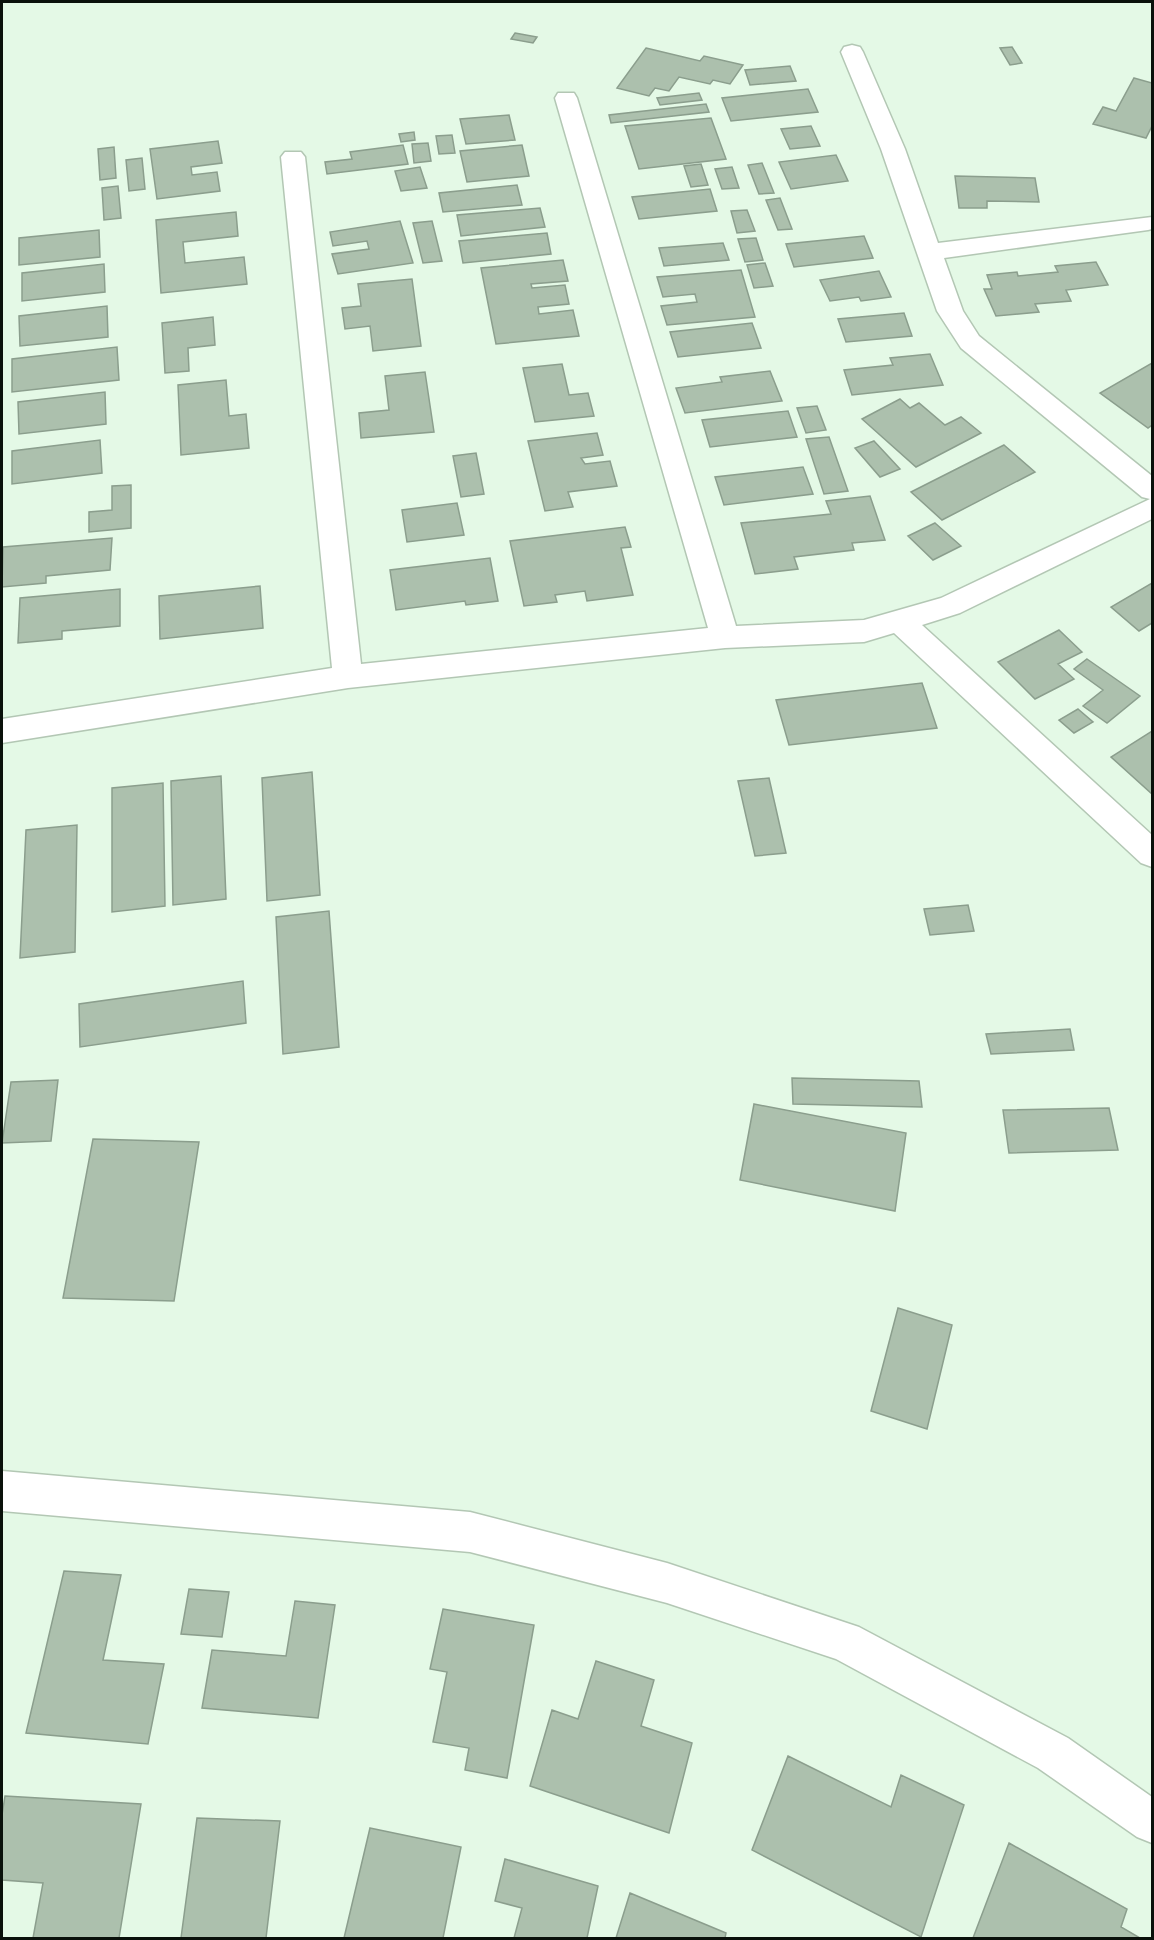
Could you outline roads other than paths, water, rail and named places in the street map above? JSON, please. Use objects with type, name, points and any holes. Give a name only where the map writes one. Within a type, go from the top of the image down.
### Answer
[{"type":"street","points":[[852,52],[893,149],[950,311],[970,342],[1152,490]]},
{"type":"street","points":[[566,98],[725,637]]},
{"type":"street","points":[[293,157],[348,677]]},
{"type":"street","points":[[931,252],[1148,223]]},
{"type":"street","points":[[2,731],[348,677],[725,637],[864,631],[950,606],[1152,508]]},
{"type":"street","points":[[900,621],[1152,854]]},
{"type":"street","points":[[2,1491],[470,1532],[667,1584],[845,1641],[1053,1753],[1152,1822]]}]
